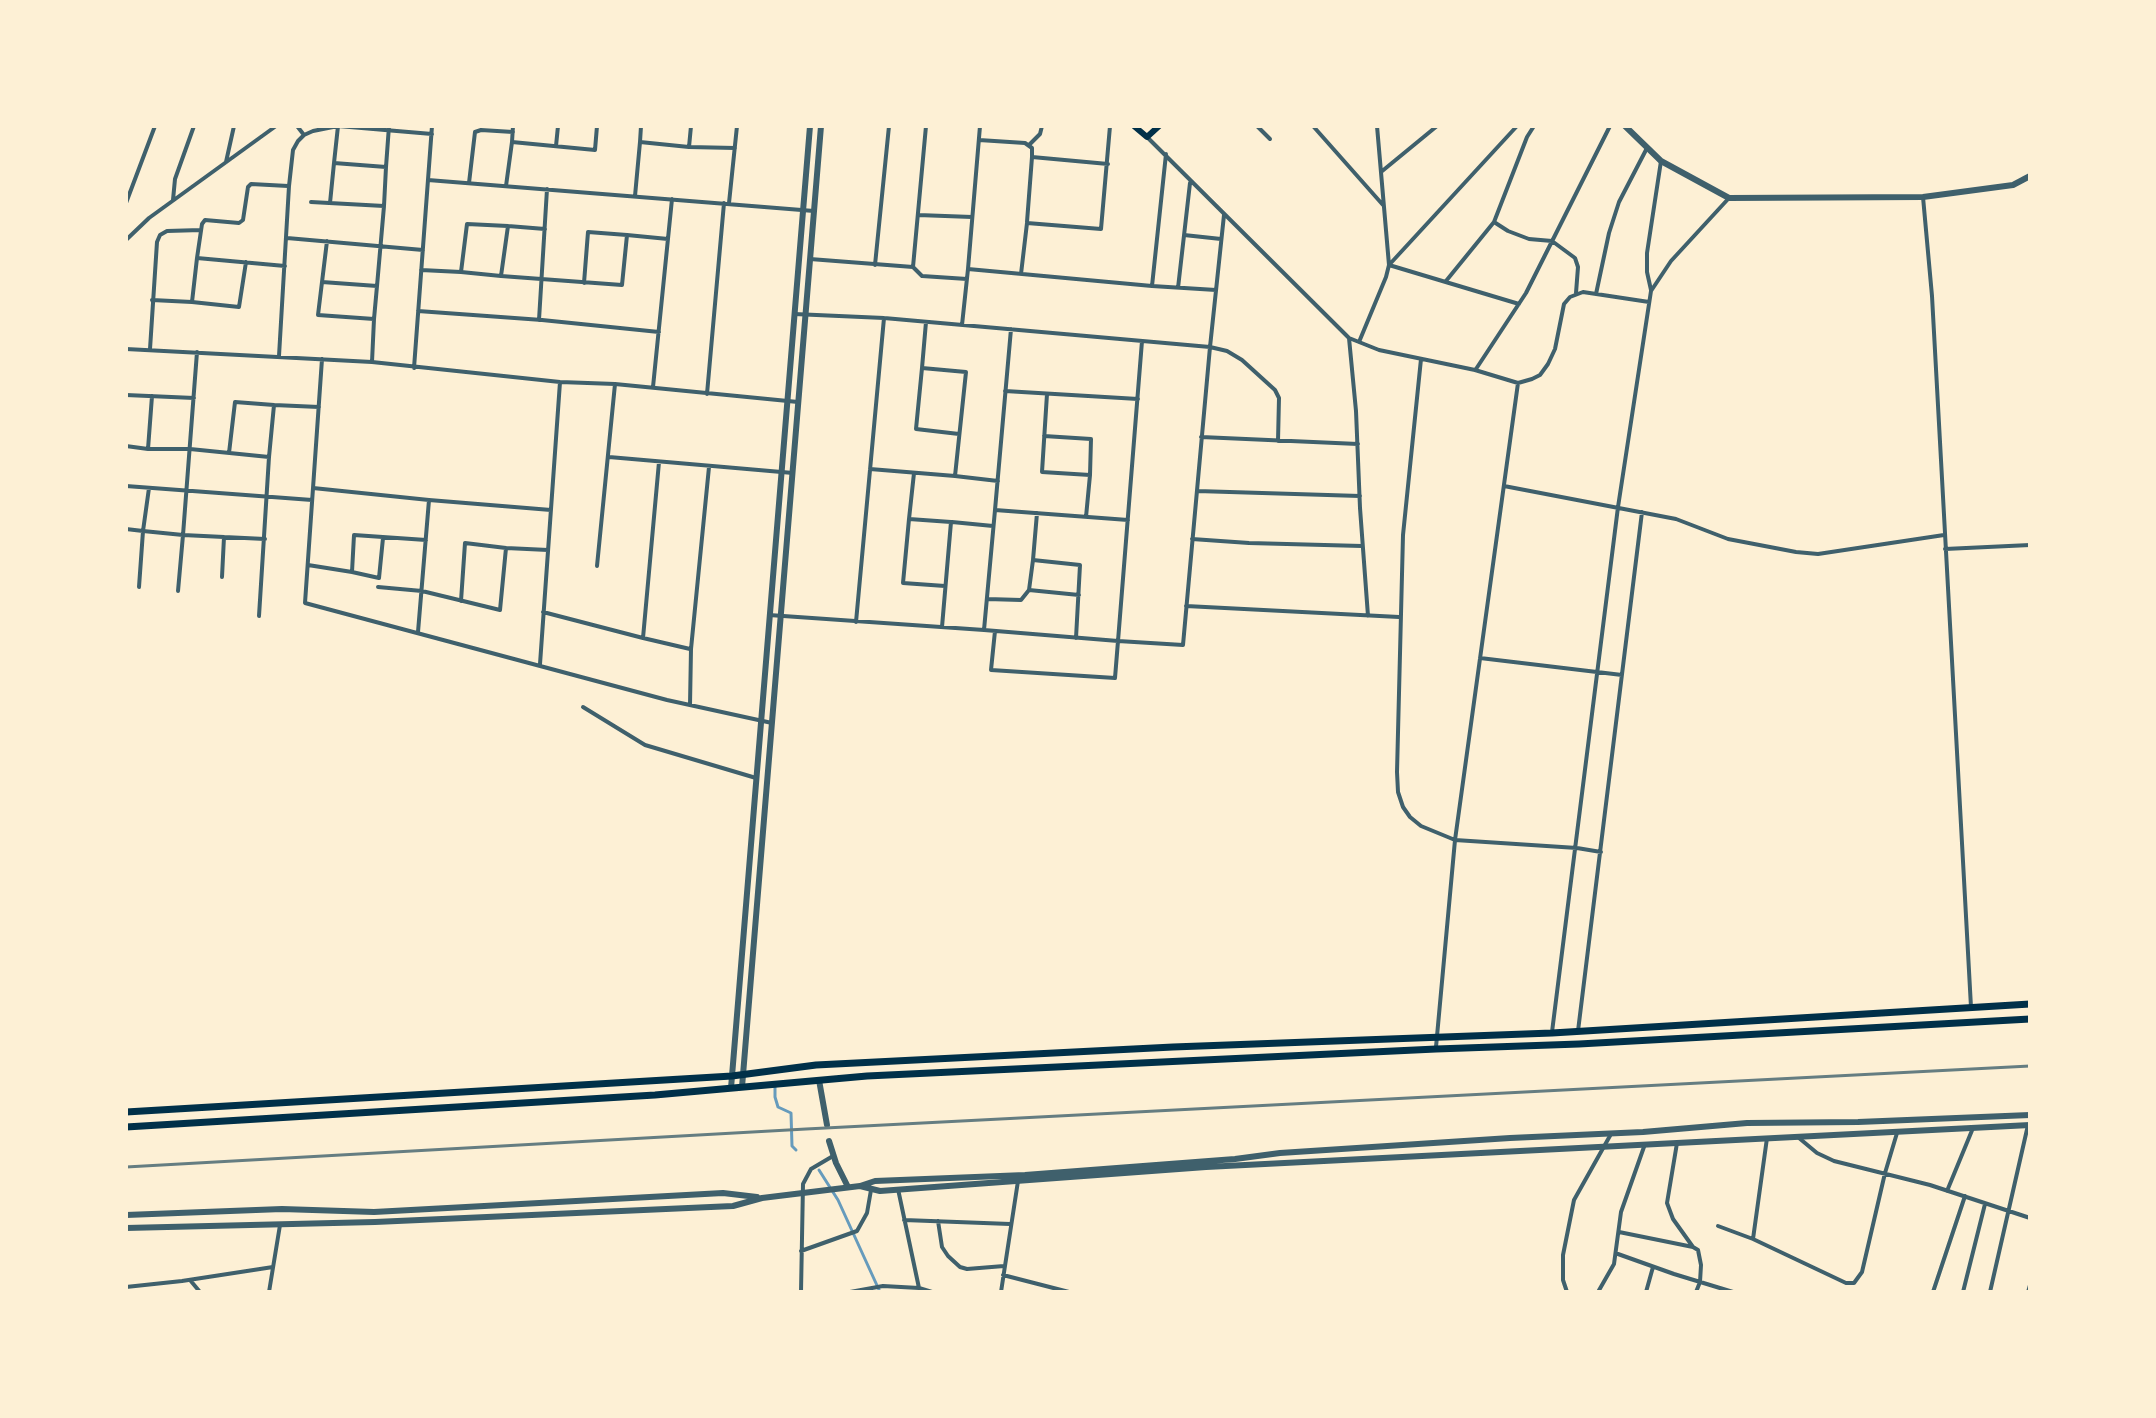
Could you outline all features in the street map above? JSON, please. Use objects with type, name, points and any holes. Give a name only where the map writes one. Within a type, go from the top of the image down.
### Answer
[{"type":"main road","points":[[1134,126],[1147,137],[1159,126]]},
{"type":"main road","points":[[126,1112],[732,1076],[832,1065],[1173,1047],[1552,1033],[2030,1004]]},
{"type":"main road","points":[[126,1127],[655,1095],[819,1080],[2030,1019]]},
{"type":"street","points":[[126,203],[155,126]]},
{"type":"street","points":[[173,201],[175,179],[194,126]]},
{"type":"street","points":[[226,162],[234,126]]},
{"type":"street","points":[[126,240],[149,218],[276,126]]},
{"type":"street","points":[[279,356],[289,186],[293,150],[301,131],[338,126],[432,134]]},
{"type":"street","points":[[330,203],[338,126]]},
{"type":"street","points":[[414,368],[432,126]]},
{"type":"street","points":[[556,146],[558,126]]},
{"type":"street","points":[[512,142],[595,150],[597,126]]},
{"type":"street","points":[[635,196],[641,126]]},
{"type":"street","points":[[689,147],[691,126]]},
{"type":"street","points":[[707,394],[737,126]]},
{"type":"street","points":[[731,1088],[810,126]]},
{"type":"street","points":[[742,1087],[821,126]]},
{"type":"street","points":[[875,265],[889,126]]},
{"type":"street","points":[[913,267],[926,126]]},
{"type":"street","points":[[962,325],[980,126]]},
{"type":"street","points":[[1029,145],[1040,134],[1042,126]]},
{"type":"street","points":[[1027,223],[1101,229],[1110,126]]},
{"type":"street","points":[[1257,126],[1270,139]]},
{"type":"street","points":[[1313,126],[1385,206]]},
{"type":"street","points":[[1359,342],[1389,265],[1377,126]]},
{"type":"street","points":[[1381,172],[1437,126]]},
{"type":"street","points":[[1389,265],[1517,126]]},
{"type":"street","points":[[1446,281],[1494,222],[1534,126]]},
{"type":"street","points":[[1475,370],[1519,304],[1610,126]]},
{"type":"street","points":[[1625,126],[1661,161],[1729,198],[1923,197],[2013,185],[2030,176]]},
{"type":"street","points":[[372,362],[389,128]]},
{"type":"street","points":[[469,183],[475,132],[513,129],[506,186]]},
{"type":"street","points":[[1147,137],[1349,338],[1379,350],[1475,370],[1518,383],[1540,375],[1548,364],[1555,349],[1564,304],[1576,293],[1650,302]]},
{"type":"street","points":[[979,140],[1029,145]]},
{"type":"street","points":[[640,142],[735,148]]},
{"type":"street","points":[[1021,274],[1032,157],[1029,145]]},
{"type":"street","points":[[1596,294],[1613,217],[1647,148]]},
{"type":"street","points":[[1152,286],[1166,154]]},
{"type":"street","points":[[1032,157],[1108,164]]},
{"type":"street","points":[[1552,1033],[1618,507],[1650,302],[1647,253],[1661,161]]},
{"type":"street","points":[[334,163],[386,167]]},
{"type":"street","points":[[428,180],[814,211]]},
{"type":"street","points":[[1178,288],[1191,181]]},
{"type":"street","points":[[192,302],[205,220],[239,223],[243,220],[251,184],[289,186]]},
{"type":"street","points":[[539,320],[547,189]]},
{"type":"street","points":[[1923,197],[1932,296],[1971,1007]]},
{"type":"street","points":[[1651,291],[1671,261],[1729,198]]},
{"type":"street","points":[[653,387],[672,199]]},
{"type":"street","points":[[311,202],[384,206]]},
{"type":"street","points":[[769,615],[1183,645],[1224,214]]},
{"type":"street","points":[[918,215],[972,217]]},
{"type":"street","points":[[1494,222],[1529,239],[1552,241],[1578,262],[1576,293]]},
{"type":"street","points":[[461,272],[467,224],[545,229]]},
{"type":"street","points":[[501,276],[508,226]]},
{"type":"street","points":[[150,349],[160,235],[167,231],[201,230]]},
{"type":"street","points":[[584,283],[588,232],[668,239]]},
{"type":"street","points":[[421,270],[622,285],[627,235]]},
{"type":"street","points":[[1184,235],[1221,239]]},
{"type":"street","points":[[287,238],[423,250]]},
{"type":"street","points":[[327,241],[318,315],[374,319]]},
{"type":"street","points":[[197,258],[285,266]]},
{"type":"street","points":[[810,259],[913,267],[922,276],[967,279]]},
{"type":"street","points":[[152,300],[239,307],[246,262]]},
{"type":"street","points":[[1389,265],[1519,304]]},
{"type":"street","points":[[968,269],[1216,290]]},
{"type":"street","points":[[322,282],[377,286]]},
{"type":"street","points":[[418,311],[659,332]]},
{"type":"street","points":[[794,314],[884,318],[1227,351],[1242,360],[1275,390],[1279,398],[1278,441]]},
{"type":"street","points":[[856,622],[884,318]]},
{"type":"street","points":[[926,322],[916,429],[959,434]]},
{"type":"street","points":[[984,630],[1011,329]]},
{"type":"street","points":[[1349,338],[1368,616]]},
{"type":"street","points":[[995,631],[991,670],[1115,678],[1142,341]]},
{"type":"street","points":[[126,349],[372,362],[798,402]]},
{"type":"street","points":[[178,591],[197,352]]},
{"type":"street","points":[[322,359],[305,603],[540,664],[590,680],[772,723]]},
{"type":"street","points":[[1421,359],[1403,535],[1397,772],[1403,807],[1421,826],[1455,840],[1601,852]]},
{"type":"street","points":[[922,368],[966,372],[955,476]]},
{"type":"street","points":[[540,664],[560,382]]},
{"type":"street","points":[[1436,1049],[1455,840],[1518,383]]},
{"type":"street","points":[[597,566],[615,384]]},
{"type":"street","points":[[1005,391],[1138,399]]},
{"type":"street","points":[[1047,394],[1042,472],[1090,475]]},
{"type":"street","points":[[126,395],[194,398]]},
{"type":"street","points":[[148,449],[152,396]]},
{"type":"street","points":[[229,453],[235,402],[319,407]]},
{"type":"street","points":[[259,616],[274,405]]},
{"type":"street","points":[[1044,436],[1091,439],[1086,517]]},
{"type":"street","points":[[1201,437],[1358,444]]},
{"type":"street","points":[[126,446],[269,457]]},
{"type":"street","points":[[609,457],[793,473]]},
{"type":"street","points":[[643,638],[659,462]]},
{"type":"street","points":[[690,705],[691,649],[709,467]]},
{"type":"street","points":[[870,469],[998,481]]},
{"type":"street","points":[[914,473],[903,583],[945,586]]},
{"type":"street","points":[[126,486],[312,500]]},
{"type":"street","points":[[1504,486],[1676,519],[1728,539],[1796,552],[1818,554],[1945,535]]},
{"type":"street","points":[[139,587],[149,488]]},
{"type":"street","points":[[313,488],[551,510]]},
{"type":"street","points":[[1197,491],[1360,496]]},
{"type":"street","points":[[418,632],[429,500]]},
{"type":"street","points":[[995,510],[1128,520]]},
{"type":"street","points":[[1578,1031],[1642,512]]},
{"type":"street","points":[[987,599],[1021,600],[1029,590],[1037,513]]},
{"type":"street","points":[[909,519],[993,526]]},
{"type":"street","points":[[942,627],[951,522]]},
{"type":"street","points":[[126,529],[265,539]]},
{"type":"street","points":[[352,572],[354,535],[426,540]]},
{"type":"street","points":[[222,577],[224,537]]},
{"type":"street","points":[[308,565],[379,578],[383,538]]},
{"type":"street","points":[[1192,539],[1363,546]]},
{"type":"street","points":[[461,601],[465,543],[548,550]]},
{"type":"street","points":[[1945,549],[2030,545]]},
{"type":"street","points":[[378,587],[422,591],[500,610],[506,548]]},
{"type":"street","points":[[1033,560],[1080,565],[1076,638]]},
{"type":"street","points":[[1029,590],[1079,595]]},
{"type":"street","points":[[1186,606],[1401,617]]},
{"type":"street","points":[[543,612],[691,649]]},
{"type":"street","points":[[1480,658],[1622,675]]},
{"type":"street","points":[[583,707],[645,745],[756,778]]},
{"type":"street","points":[[819,1080],[827,1125]]},
{"type":"street","points":[[126,1228],[702,1208],[733,1206],[762,1198],[860,1186],[875,1181],[1025,1175],[1293,1152],[1747,1123],[2030,1115]]},
{"type":"street","points":[[860,1186],[871,1190],[898,1189],[1206,1167],[2029,1125],[1990,1292]]},
{"type":"street","points":[[1947,1191],[1973,1128]]},
{"type":"street","points":[[1718,1226],[1846,1283],[1854,1283],[1862,1272],[1898,1131]]},
{"type":"street","points":[[1567,1292],[1563,1280],[1563,1255],[1574,1200],[1611,1134]]},
{"type":"street","points":[[1798,1136],[1805,1145],[1834,1161],[1965,1196],[2030,1218]]},
{"type":"street","points":[[1753,1239],[1767,1138]]},
{"type":"street","points":[[829,1141],[848,1187]]},
{"type":"street","points":[[1677,1143],[1667,1203],[1673,1219],[1693,1247]]},
{"type":"street","points":[[1598,1292],[1614,1264],[1625,1200],[1645,1144]]},
{"type":"street","points":[[801,1292],[803,1184],[811,1169],[833,1156]]},
{"type":"street","points":[[1001,1292],[1018,1181]]},
{"type":"street","points":[[898,1189],[919,1288]]},
{"type":"street","points":[[801,1251],[857,1231],[867,1213],[871,1190]]},
{"type":"street","points":[[126,1215],[282,1209],[374,1212],[723,1193],[762,1198]]},
{"type":"street","points":[[1933,1292],[1965,1196]]},
{"type":"street","points":[[1963,1292],[1985,1204]]},
{"type":"street","points":[[904,1220],[1010,1224]]},
{"type":"street","points":[[938,1221],[942,1247],[960,1267],[1004,1266]]},
{"type":"street","points":[[269,1292],[280,1225]]},
{"type":"street","points":[[1619,1232],[1698,1250],[1701,1258],[1700,1282],[1696,1292]]},
{"type":"street","points":[[1617,1253],[1733,1292]]},
{"type":"street","points":[[126,1287],[273,1267]]},
{"type":"street","points":[[1646,1292],[1653,1267]]},
{"type":"street","points":[[1003,1275],[1069,1292]]},
{"type":"street","points":[[190,1280],[200,1292]]},
{"type":"street","points":[[2028,1292],[2030,1285]]},
{"type":"street","points":[[850,1292],[883,1286],[932,1292]]},
{"type":"waterway","points":[[775,1084],[778,1107],[791,1113],[792,1146],[796,1150]]},
{"type":"waterway","points":[[819,1170],[838,1200],[880,1292]]},
{"type":"railway","points":[[126,1167],[2030,1066]]}]
